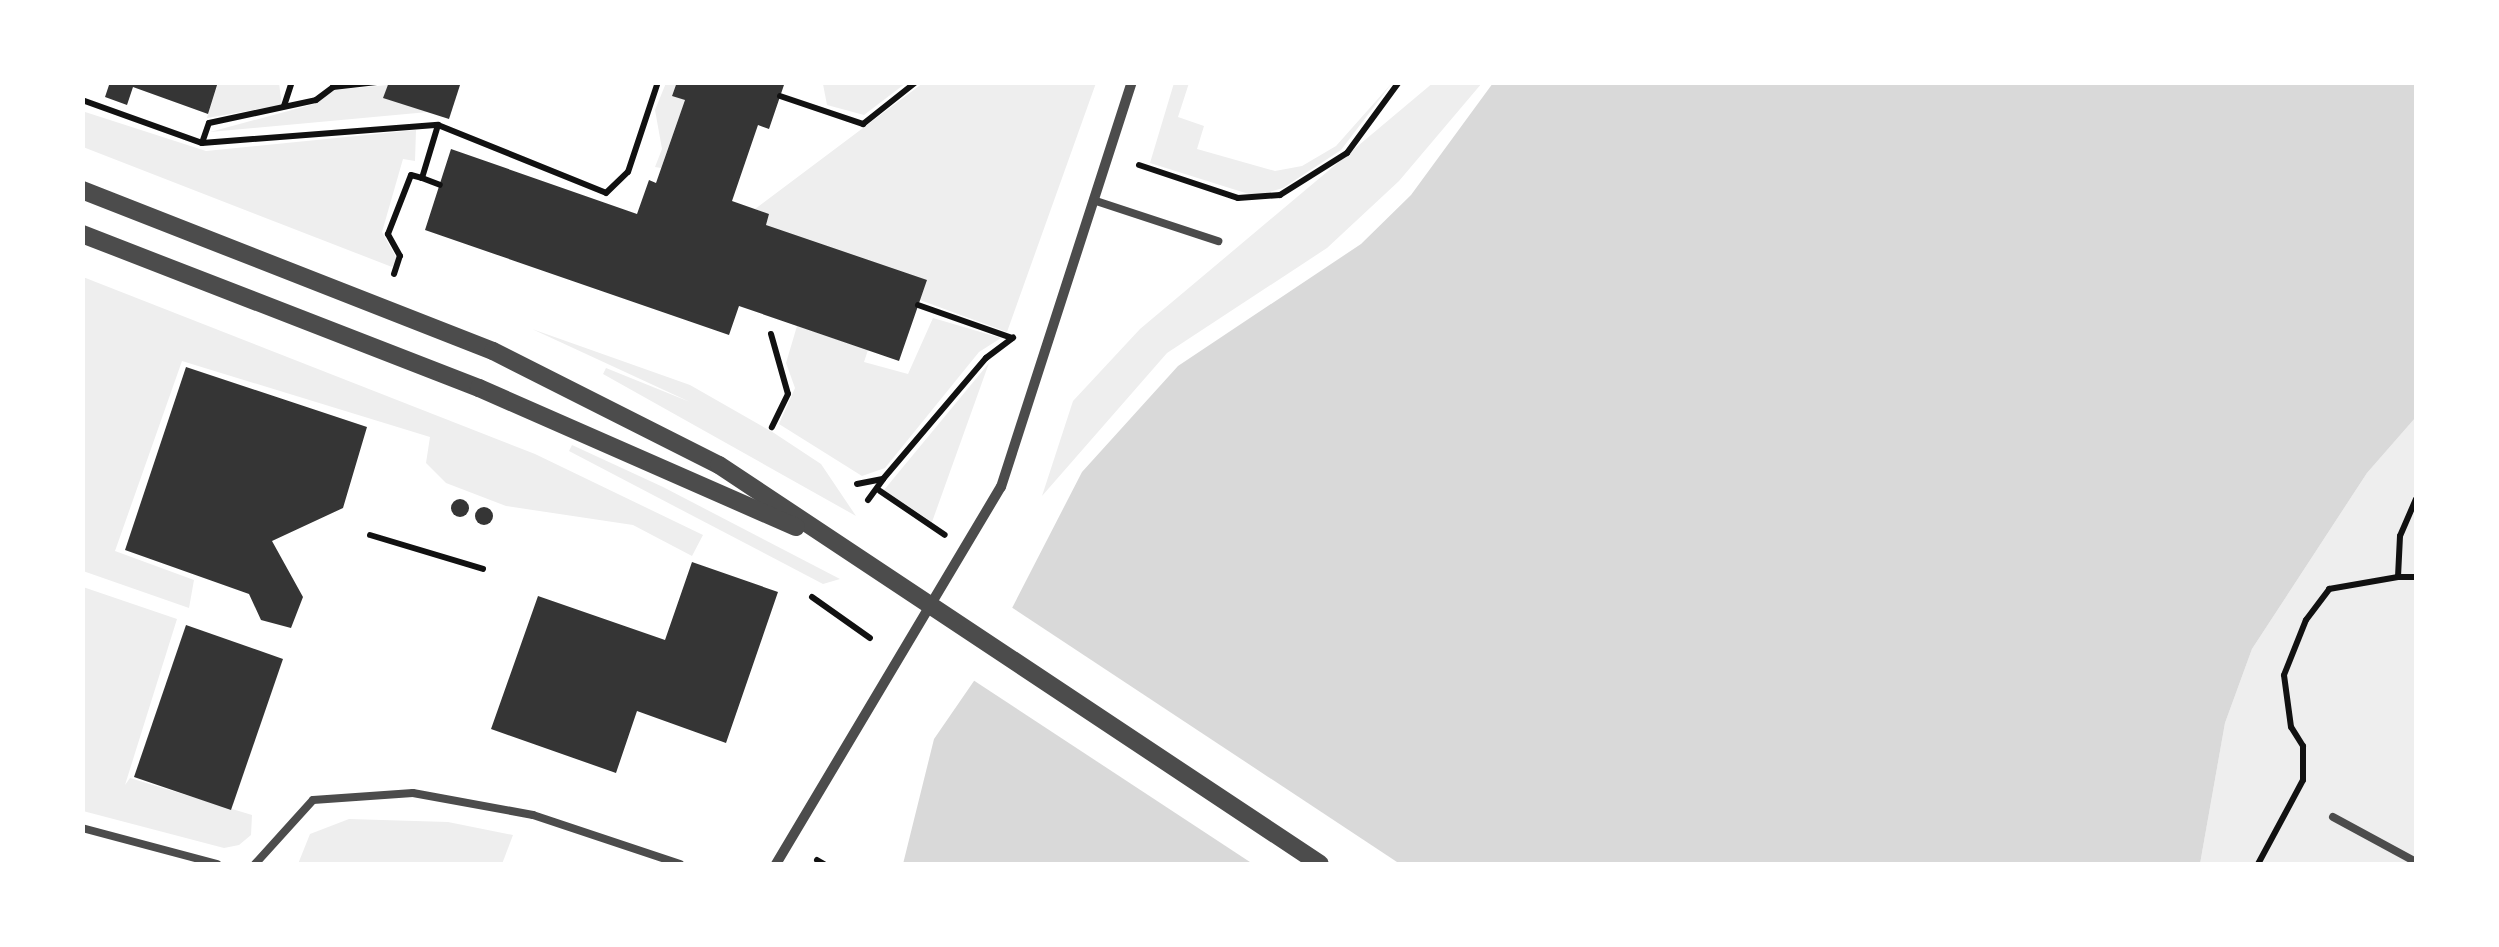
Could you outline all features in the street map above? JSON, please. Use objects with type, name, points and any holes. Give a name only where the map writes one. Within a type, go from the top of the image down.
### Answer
[{"type":"street","points":[[776,864],[1002,488],[1132,82]]},
{"type":"street","points":[[82,190],[587,394],[719,464],[824,538],[1320,864]]},
{"type":"street","points":[[82,234],[495,394],[824,538]]},
{"type":"lane","points":[[1093,200],[1218,241]]},
{"type":"lane","points":[[255,864],[312,800],[412,793],[533,815],[680,864]]},
{"type":"lane","points":[[2333,817],[2416,862]]},
{"type":"lane","points":[[82,828],[217,864]]},
{"type":"path","points":[[284,107],[292,82]]},
{"type":"path","points":[[202,143],[208,123],[316,100],[333,86],[377,82]]},
{"type":"path","points":[[82,100],[202,143],[454,126],[606,193],[628,172],[658,82]]},
{"type":"path","points":[[780,96],[863,124],[916,82]]},
{"type":"path","points":[[1139,166],[1238,198],[1280,195],[1347,152],[1398,82]]},
{"type":"path","points":[[422,178],[438,125]]},
{"type":"path","points":[[394,274],[400,256],[388,234],[411,175],[440,185]]},
{"type":"path","points":[[868,500],[880,491],[883,479],[986,358],[1013,338],[918,304]]},
{"type":"path","points":[[771,334],[788,394],[772,427]]},
{"type":"path","points":[[857,484],[883,479]]},
{"type":"path","points":[[880,491],[946,535]]},
{"type":"path","points":[[2398,577],[2400,536],[2416,498]]},
{"type":"path","points":[[370,535],[483,569]]},
{"type":"path","points":[[2258,864],[2303,780],[2303,746],[2291,728],[2284,675],[2306,620],[2329,588],[2416,577]]},
{"type":"path","points":[[812,598],[870,638]]},
{"type":"shaded area","points":[[1434,82],[1482,83],[1399,181],[1327,248],[1167,353],[1042,496],[1073,401],[1140,329]]},
{"type":"shaded area","points":[[218,83],[279,83],[282,105],[207,118]]},
{"type":"shaded area","points":[[666,83],[677,83],[672,95],[685,100],[661,168],[655,167],[662,149],[655,110]]},
{"type":"shaded area","points":[[906,83],[864,115],[827,105],[823,84]]},
{"type":"shaded area","points":[[923,83],[1096,83],[1007,332],[920,300],[766,225],[769,214],[755,209]]},
{"type":"shaded area","points":[[1174,83],[1189,83],[1178,117],[1204,126],[1197,149],[1275,171],[1302,166],[1336,146],[1392,83],[1341,150],[1283,188],[1255,196],[1150,163]]},
{"type":"shaded area","points":[[1493,83],[2416,83],[2416,417],[2367,473],[2252,649],[2225,723],[2200,864],[903,864],[934,739],[976,678],[1082,472],[1178,366],[1361,244],[1411,195]]},
{"type":"shaded area","points":[[388,85],[384,97],[428,112],[210,132],[314,104],[333,90]]},
{"type":"shaded area","points":[[82,111],[206,151],[416,130],[415,161],[403,159],[382,232],[397,259],[392,267],[83,147]]},
{"type":"shaded area","points":[[83,277],[535,454],[703,535],[692,556],[633,525],[506,506],[446,483],[426,463],[430,437],[182,361],[115,551],[194,580],[189,608],[83,571]]},
{"type":"shaded area","points":[[933,318],[1001,338],[979,352],[885,468],[862,476],[779,424],[795,388],[786,363],[797,326],[868,350],[864,362],[908,374]]},
{"type":"shaded area","points":[[532,329],[690,385],[774,433],[821,464],[856,516],[603,374],[606,368],[690,402]]},
{"type":"shaded area","points":[[989,363],[932,522],[884,490]]},
{"type":"shaded area","points":[[2416,417],[2416,864],[2200,864],[2225,723],[2252,649],[2367,473]]},
{"type":"shaded area","points":[[572,445],[663,487],[840,579],[823,584],[569,451]]},
{"type":"shaded area","points":[[83,587],[177,619],[125,785],[130,778],[252,815],[251,835],[239,845],[224,848],[83,811]]},
{"type":"shaded area","points":[[349,819],[448,822],[513,835],[502,864],[298,864],[310,834]]},
{"type":"pier","points":[[1005,603],[1400,864],[1253,864],[970,678]]},
{"type":"building","points":[[110,82],[218,82],[208,114],[133,87],[127,105],[105,97]]},
{"type":"building","points":[[389,82],[461,82],[449,119],[383,98]]},
{"type":"building","points":[[677,82],[785,82],[769,129],[758,125],[732,201],[769,214],[766,225],[927,280],[899,361],[739,306],[729,335],[425,230],[451,149],[637,214],[649,180],[656,183],[685,100],[672,96]]},
{"type":"building","points":[[186,367],[367,427],[343,508],[272,541],[303,597],[291,628],[261,620],[249,594],[125,550]]},
{"type":"building","points":[[460,499],[469,508],[460,517],[451,508]]},
{"type":"building","points":[[484,507],[493,516],[484,525],[475,516]]},
{"type":"building","points":[[692,562],[778,592],[726,743],[637,711],[616,773],[491,729],[538,596],[665,640]]},
{"type":"building","points":[[186,625],[283,659],[231,810],[134,777]]}]
